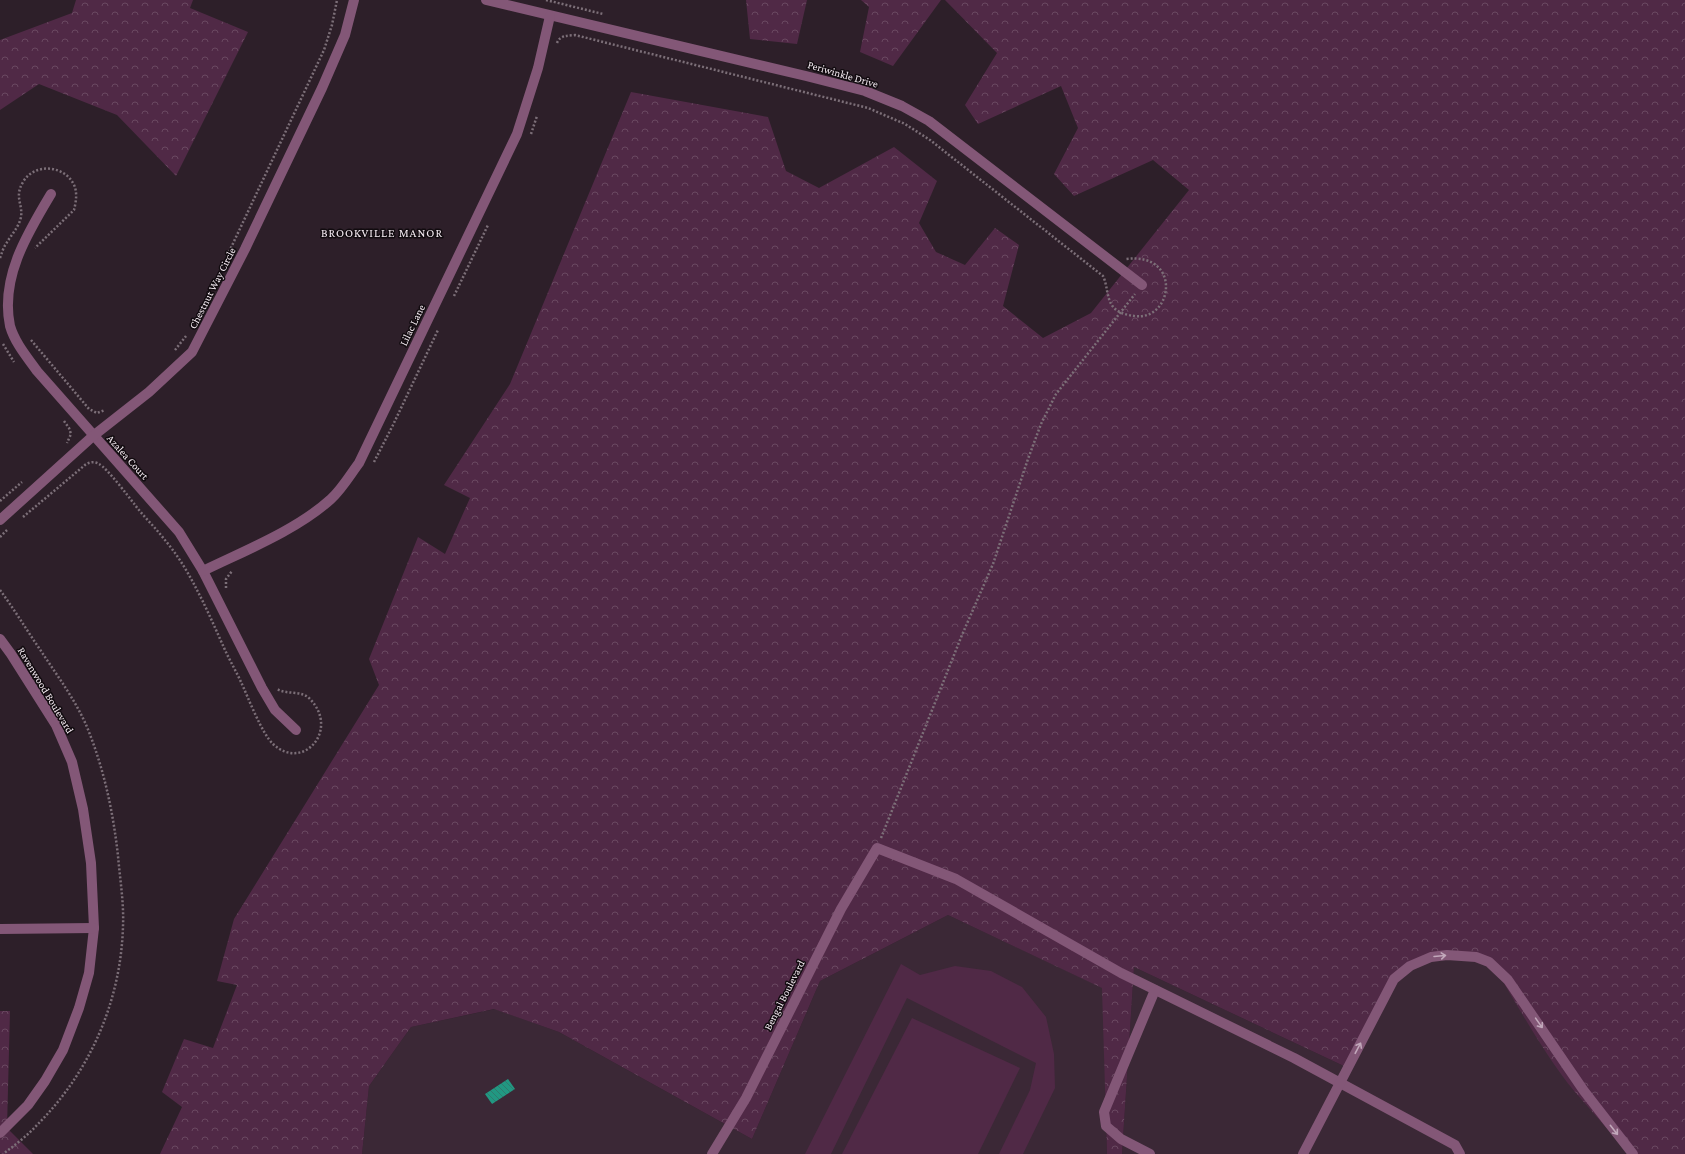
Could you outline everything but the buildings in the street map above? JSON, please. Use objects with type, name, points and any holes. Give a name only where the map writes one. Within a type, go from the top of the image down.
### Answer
[{"type":"street","name":"Chestnut Way Circle","points":[[0,520],[93,436],[149,392],[192,352],[245,249],[322,88],[345,35],[354,0]]},
{"type":"street","name":"Periwinkle Drive","points":[[486,0],[865,91],[902,106],[929,122],[1142,286]]},
{"type":"street","name":"Lilac Lane","points":[[203,571],[287,529],[314,513],[332,498],[359,463],[517,134],[538,68],[550,16]]},
{"type":"street","name":"Azalea Court","points":[[51,194],[22,242],[8,274],[5,300],[10,326],[21,349],[37,371],[179,532],[203,571],[262,688],[275,710],[296,730]]},
{"type":"street","name":"Ravenwood Boulevard","points":[[0,639],[56,725],[72,762],[84,809],[91,863],[94,928],[89,973],[79,1008],[63,1050],[45,1081],[28,1105],[0,1133]]},
{"type":"street","points":[[877,848],[956,879],[1121,973],[1294,1058],[1455,1145],[1460,1154]]},
{"type":"street","name":"Bengal Boulevard","points":[[712,1154],[746,1098],[842,909],[877,848]]},
{"type":"street","points":[[0,929],[94,928]]},
{"type":"street","points":[[1303,1154],[1339,1082],[1394,979],[1410,966],[1431,957],[1447,955],[1476,957],[1489,962],[1508,980],[1584,1092],[1633,1154]]},
{"type":"street","points":[[1150,1154],[1121,1139],[1106,1126],[1104,1112],[1155,990]]},
{"type":"path","points":[[228,254],[324,50],[332,26],[337,0]]},
{"type":"path","points":[[546,0],[611,16]]},
{"type":"path","points":[[555,50],[558,40],[563,36],[575,35],[868,108],[905,124],[930,140],[1103,276],[1114,308],[1126,315],[1138,317],[1157,310],[1166,296],[1166,282],[1162,270],[1155,263],[1139,257],[1126,259],[1119,257]]},
{"type":"path","points":[[530,136],[537,114]]},
{"type":"path","points":[[0,258],[5,245],[18,226],[21,216],[18,193],[23,180],[36,170],[56,169],[64,173],[73,183],[76,202],[74,210],[42,241],[31,254]]},
{"type":"path","points":[[452,301],[489,223]]},
{"type":"path","points":[[877,848],[959,643],[993,564],[1041,424],[1056,394],[1142,286]]},
{"type":"path","points":[[371,466],[390,431],[439,326]]},
{"type":"path","points":[[172,353],[190,331]]},
{"type":"path","points":[[30,338],[89,409],[97,413],[107,410]]},
{"type":"path","points":[[3,343],[19,368]]},
{"type":"path","points":[[61,418],[69,428],[71,434],[67,443],[61,448]]},
{"type":"path","points":[[18,521],[85,465],[88,463],[98,463],[128,495],[175,553],[197,589],[271,742],[284,752],[300,752],[308,749],[314,745],[319,736],[322,723],[320,713],[306,696],[283,692],[274,686]]},
{"type":"path","points":[[0,502],[28,477]]},
{"type":"path","points":[[0,537],[12,526]]},
{"type":"path","points":[[228,592],[225,586],[226,579],[237,569]]},
{"type":"shaded area","points":[[948,915],[1103,988],[1107,1154],[362,1154],[369,1086],[411,1027],[495,1009],[559,1032],[752,1139],[820,981]]},
{"type":"shaded area","points":[[1448,950],[1488,957],[1544,1048],[1574,1091],[1608,1128],[1628,1154],[1122,1154],[1134,967],[1346,1067],[1402,970]]},
{"type":"green space","points":[[76,0],[193,0],[190,8],[248,32],[176,176],[117,115],[39,84],[0,110],[0,40],[72,13]]},
{"type":"green space","points":[[746,0],[807,0],[797,44],[750,39]]},
{"type":"green space","points":[[861,0],[941,0],[893,66],[860,52],[869,7]]},
{"type":"green space","points":[[945,0],[1685,0],[1685,1154],[1628,1154],[1562,1075],[1488,957],[1448,950],[1402,970],[1346,1067],[1134,967],[1122,1154],[1107,1154],[1102,988],[948,915],[820,981],[752,1139],[559,1032],[494,1009],[411,1027],[369,1086],[362,1154],[160,1154],[182,1107],[162,1092],[184,1039],[213,1048],[237,985],[217,981],[234,919],[379,685],[369,659],[418,537],[445,554],[470,498],[444,485],[510,384],[631,92],[768,117],[786,171],[819,188],[894,147],[937,181],[919,223],[936,252],[965,265],[995,228],[1019,245],[1003,306],[1043,338],[1091,313],[1189,190],[1153,160],[1074,196],[1054,174],[1078,128],[1061,86],[978,124],[965,105],[997,53]]},
{"type":"green space","points":[[901,964],[920,975],[955,966],[991,971],[1022,987],[1046,1017],[1054,1054],[1055,1088],[1023,1154],[999,1154],[1030,1090],[1036,1063],[907,998],[831,1154],[805,1154]]},
{"type":"green space","points":[[0,1011],[10,1011],[7,1128],[33,1154],[0,1153]]},
{"type":"green space","points":[[912,1018],[1020,1068],[978,1154],[842,1154]]},
{"type":"district","name":"BROOKVILLE MANOR","points":[[382,233]]}]
